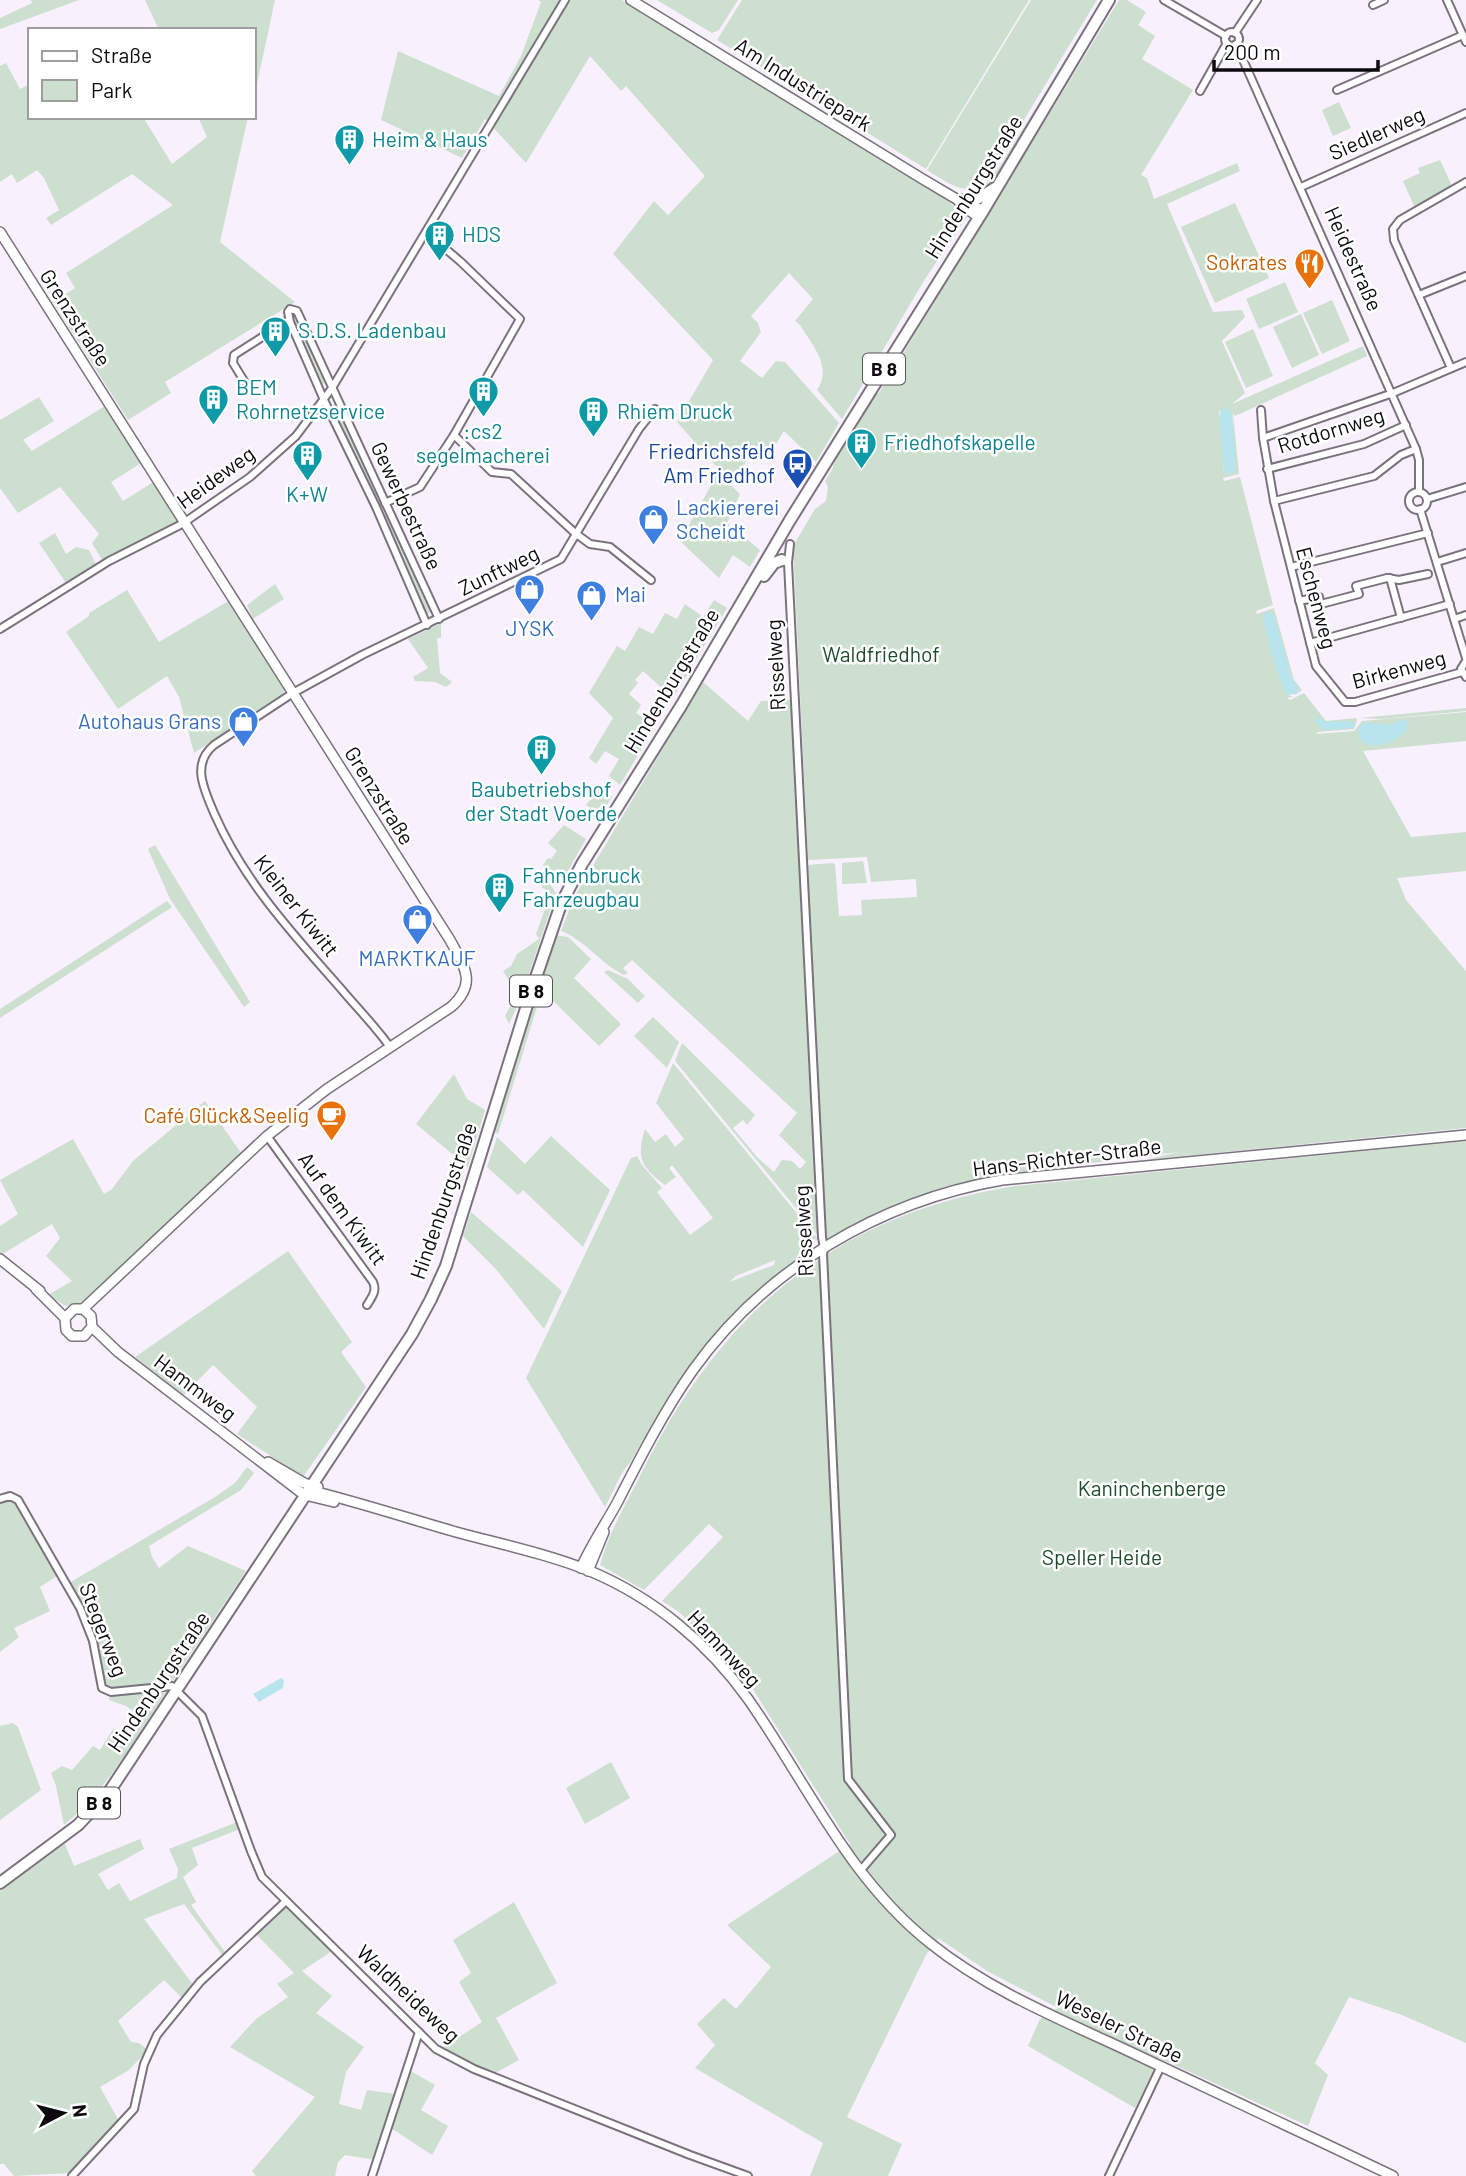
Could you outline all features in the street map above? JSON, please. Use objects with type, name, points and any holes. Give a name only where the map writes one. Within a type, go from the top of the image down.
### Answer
[{"type":"main road","name":"Am Industriepark","points":[[631,0],[981,214]]},
{"type":"main road","name":"Hindenburgstraße","points":[[0,1883],[88,1815],[109,1792],[412,1334],[439,1281],[561,904],[582,864],[681,706],[771,553],[1111,0]]},
{"type":"main road","points":[[961,200],[979,198],[998,186]]},
{"type":"main road","name":"Grenzstraße","points":[[0,232],[450,940],[467,977],[463,993],[452,1007],[327,1089],[267,1136],[108,1287],[87,1312]]},
{"type":"main road","name":"Hindenburgstraße","points":[[737,611],[769,568],[785,562]]},
{"type":"main road","name":"Hans-Richter-Straße","points":[[585,1569],[609,1517],[669,1407],[707,1352],[754,1302],[802,1262],[851,1231],[896,1210],[938,1195],[985,1183],[1466,1135]]},
{"type":"main road","name":"Hammweg","points":[[0,1259],[68,1315],[65,1326],[69,1334],[80,1337],[90,1331],[252,1453],[310,1488],[585,1569],[616,1583],[662,1611],[721,1665],[761,1719],[858,1870]]},
{"type":"main road","points":[[68,1315],[87,1312],[90,1331]]},
{"type":"main road","name":"Hammweg","points":[[310,1488],[326,1490],[371,1508]]},
{"type":"main road","name":"Weseler Straße","points":[[858,1870],[893,1910],[967,1970],[1056,2017],[1393,2176]]},
{"type":"street","name":"Heideweg","points":[[0,629],[109,561],[184,523],[259,470],[296,436],[332,388],[565,0]]},
{"type":"street","points":[[1164,0],[1233,45],[1236,44]]},
{"type":"street","points":[[1200,91],[1226,39],[1231,32],[1235,33],[1257,0]]},
{"type":"street","points":[[1373,5],[1384,0]]},
{"type":"street","points":[[1447,0],[1466,42]]},
{"type":"street","name":"Heidestraße","points":[[1235,33],[1239,38],[1236,44],[1416,449],[1419,460],[1419,492],[1412,495],[1410,500],[1413,508],[1420,509],[1466,660]]},
{"type":"street","points":[[1337,90],[1463,34]]},
{"type":"street","name":"Siedlerweg","points":[[1301,187],[1466,113]]},
{"type":"street","points":[[1451,368],[1394,240],[1392,229],[1400,220],[1466,182]]},
{"type":"street","points":[[376,507],[420,486],[454,435],[520,319],[427,233]]},
{"type":"street","points":[[1419,295],[1466,276]]},
{"type":"street","name":"Gewerbestraße","points":[[427,625],[376,507],[289,320],[288,312],[293,309],[297,312],[439,619]]},
{"type":"street","points":[[249,389],[233,363],[234,355],[289,320]]},
{"type":"street","name":"Rotdornweg","points":[[1263,438],[1392,393],[1466,362]]},
{"type":"street","name":"Zunftweg","points":[[293,693],[362,655],[561,559],[639,429],[655,409]]},
{"type":"street","name":"Rotdornweg","points":[[1261,410],[1267,469],[1282,536]]},
{"type":"street","name":"Rotdornweg","points":[[1267,469],[1364,444],[1406,425]]},
{"type":"street","points":[[454,435],[492,472],[512,474],[590,544],[610,547],[651,580]]},
{"type":"street","name":"Rotdornweg","points":[[1274,501],[1374,476],[1401,455],[1416,449]]},
{"type":"street","points":[[1427,499],[1466,487]]},
{"type":"street","points":[[1419,492],[1427,499]]},
{"type":"street","points":[[1420,509],[1425,506],[1427,499]]},
{"type":"street","points":[[1291,567],[1428,533]]},
{"type":"street","name":"Eschenweg","points":[[1282,536],[1316,666],[1345,702]]},
{"type":"street","name":"Risselweg","points":[[790,544],[785,562],[821,1237],[824,1249],[848,1779],[891,1835],[858,1870]]},
{"type":"street","points":[[771,553],[785,562]]},
{"type":"street","points":[[1437,562],[1466,553]]},
{"type":"street","points":[[1299,601],[1319,597],[1321,604],[1359,594],[1356,586],[1390,578],[1399,580],[1428,574]]},
{"type":"street","points":[[1390,578],[1401,618]]},
{"type":"street","points":[[1310,643],[1450,604]]},
{"type":"street","points":[[1454,619],[1466,615]]},
{"type":"street","points":[[1464,674],[1462,666],[1466,660]]},
{"type":"street","name":"Birkenweg","points":[[1345,702],[1355,702],[1464,674]]},
{"type":"street","name":"Kleiner Kiwitt","points":[[293,693],[206,752],[201,766],[204,788],[222,831],[258,892],[390,1048]]},
{"type":"street","name":"Auf dem Kiwitt","points":[[267,1136],[376,1287],[367,1305]]},
{"type":"street","name":"Stegerweg","points":[[0,1499],[10,1496],[18,1500],[66,1581],[93,1641],[102,1688],[111,1692],[165,1685],[178,1689]]},
{"type":"street","name":"Waldheideweg","points":[[178,1689],[202,1716],[262,1877],[436,2049],[474,2069],[748,2176]]},
{"type":"street","points":[[72,2176],[134,2109],[138,2101],[144,2064],[157,2035],[200,1982],[286,1901]]},
{"type":"street","points":[[372,2176],[419,2032]]},
{"type":"street","points":[[1109,2176],[1161,2066]]},
{"type":"green space","points":[[31,0],[79,0],[0,29],[0,18],[32,3]]},
{"type":"green space","points":[[145,0],[275,0],[256,89],[256,28],[158,28]]},
{"type":"green space","points":[[538,0],[622,0],[940,195],[967,217],[925,279],[842,419],[817,390],[823,373],[822,365],[815,348],[795,321],[813,299],[789,273],[751,316],[758,323],[761,332],[740,361],[762,378],[776,361],[785,362],[839,423],[816,462],[784,431],[767,459],[753,450],[737,477],[730,477],[714,464],[677,422],[713,360],[613,254],[654,201],[668,215],[705,176],[626,86],[621,91],[590,56],[526,163],[485,119],[462,158],[381,120],[398,51],[499,96],[521,56],[541,2]]},
{"type":"green space","points":[[657,0],[738,0],[719,30],[712,33]]},
{"type":"green space","points":[[742,0],[1029,0],[926,169],[717,40]]},
{"type":"green space","points":[[1031,0],[1097,0],[989,177],[974,188],[958,187],[927,170]]},
{"type":"green space","points":[[1102,0],[1106,0],[999,174],[983,192],[981,191],[1002,163]]},
{"type":"green space","name":"Waldfriedhof","points":[[1119,0],[1127,0],[1146,12],[1138,25],[1155,36],[1142,59],[1193,90],[1141,175],[1147,178],[1154,199],[1237,163],[1240,171],[1167,204],[1213,312],[1242,310],[1245,317],[1222,341],[1245,393],[1232,404],[1363,346],[1367,356],[1235,416],[1233,413],[1239,474],[1223,478],[1224,481],[1240,477],[1273,605],[1256,611],[1257,614],[1274,608],[1294,680],[1302,690],[1297,694],[1283,654],[1274,615],[1263,616],[1276,667],[1290,696],[1294,696],[1287,698],[1290,700],[1304,693],[1326,721],[1357,720],[1354,729],[1316,734],[1354,731],[1362,721],[1466,712],[1466,741],[1363,751],[1411,837],[1466,832],[1466,871],[1397,878],[1406,900],[1466,971],[1466,1128],[1145,1160],[1179,1152],[997,1177],[910,1201],[867,1218],[825,1241],[814,1050],[808,865],[835,864],[839,916],[862,915],[861,900],[917,897],[916,879],[871,882],[867,857],[808,860],[793,546],[815,509],[826,501],[828,487],[825,481],[838,451],[875,393],[879,393]],"holes":[[[1219,411],[1232,415],[1232,444],[1224,473]]]},
{"type":"green space","points":[[6,63],[20,89],[28,85],[28,119],[144,119],[172,164],[207,137],[199,119],[248,119],[220,242],[295,302],[165,382],[171,393],[128,420],[53,302],[75,288],[66,273],[173,205],[132,174],[51,225],[46,218],[59,210],[44,178],[37,170],[17,183],[12,174],[0,182],[0,66]]},
{"type":"green space","points":[[1339,102],[1351,128],[1333,136],[1322,110]]},
{"type":"green space","points":[[1440,160],[1452,186],[1415,208],[1403,181],[1420,173],[1418,168]]},
{"type":"green space","points":[[1235,203],[1269,278],[1215,303],[1181,227]]},
{"type":"green space","points":[[1285,282],[1298,312],[1259,329],[1246,299]]},
{"type":"green space","points":[[1332,300],[1350,341],[1322,354],[1303,313]]},
{"type":"green space","points":[[1301,314],[1319,355],[1292,368],[1273,327]]},
{"type":"green space","points":[[291,317],[299,318],[326,379],[324,384],[320,384]]},
{"type":"green space","points":[[1253,329],[1273,376],[1246,388],[1225,342]]},
{"type":"green space","points":[[39,397],[54,421],[23,440],[32,451],[105,406],[143,462],[111,482],[123,501],[155,481],[180,522],[102,560],[92,543],[99,534],[60,487],[18,513],[0,488],[0,420]]},
{"type":"green space","points":[[335,403],[379,495],[374,498],[331,408]]},
{"type":"green space","points":[[718,473],[740,494],[727,523],[760,550],[750,567],[733,555],[719,578],[680,541]]},
{"type":"green space","points":[[387,513],[432,611],[426,615],[382,515]]},
{"type":"green space","points":[[55,533],[66,554],[76,547],[89,550],[96,564],[66,583],[39,543]]},
{"type":"green space","points":[[275,584],[284,599],[253,619],[247,605]]},
{"type":"green space","points":[[127,590],[159,642],[230,600],[285,687],[283,694],[194,753],[179,697],[167,676],[118,709],[66,632],[89,616],[89,613]]},
{"type":"green space","points":[[714,600],[727,608],[673,698],[643,671],[635,680],[638,683],[629,694],[641,705],[636,713],[655,727],[620,785],[609,776],[619,759],[605,751],[596,764],[589,758],[613,718],[589,693],[617,646],[625,651],[639,627],[653,634],[665,613],[677,619],[685,604],[703,617]]},
{"type":"green space","points":[[441,623],[441,638],[437,638],[440,673],[452,682],[446,687],[435,682],[415,681],[413,677],[428,668],[408,639]]},
{"type":"green space","points":[[703,682],[748,721],[761,701],[794,700],[818,1235],[675,1061],[682,1043],[755,1115],[747,1125],[743,1120],[733,1128],[758,1158],[774,1172],[782,1160],[792,1161],[800,1169],[806,1162],[779,1135],[797,1113],[632,960],[623,968],[628,973],[624,975],[578,940],[561,931],[574,897]]},
{"type":"green space","points":[[1466,708],[1466,711],[1381,719],[1359,718]]},
{"type":"green space","points":[[602,785],[612,797],[598,820],[589,814],[592,809],[586,805]]},
{"type":"green space","points":[[564,825],[586,839],[560,885],[556,886],[543,865],[557,851],[548,843]]},
{"type":"green space","points":[[155,845],[250,1002],[244,1007],[170,899],[148,849]]},
{"type":"green space","points":[[863,861],[867,883],[842,884],[842,863]]},
{"type":"green space","points":[[540,869],[556,893],[521,998],[509,1024],[505,1016],[513,1001],[509,987],[512,985],[503,971],[511,966],[517,954],[539,939],[536,934],[550,895],[540,884]]},
{"type":"green space","points":[[167,901],[172,907],[0,1018],[0,1009]]},
{"type":"green space","points":[[555,935],[568,937],[591,959],[574,978],[621,1024],[599,1046],[539,987]]},
{"type":"green space","points":[[608,970],[628,979],[645,996],[638,1003],[604,972]]},
{"type":"green space","points":[[536,994],[541,994],[498,1134],[494,1132],[494,1127]]},
{"type":"green space","points":[[653,1017],[679,1042],[667,1068],[634,1036]]},
{"type":"green space","points":[[673,1063],[819,1240],[812,1239],[807,1231],[802,1236],[804,1246],[793,1262],[747,1300],[705,1346],[670,1393],[605,1507],[526,1378],[631,1158],[637,1156],[642,1165],[662,1188],[657,1192],[690,1235],[713,1218],[672,1165],[669,1168],[676,1177],[665,1185],[650,1173],[643,1161],[641,1147],[645,1129],[655,1142],[666,1134],[675,1147],[684,1139],[656,1103]],"holes":[[[775,1260],[774,1265],[729,1282],[736,1276]]]},
{"type":"green space","points":[[454,1074],[467,1099],[485,1110],[468,1167],[416,1124]]},
{"type":"green space","points":[[205,1101],[241,1153],[88,1301],[66,1306],[48,1295],[72,1281],[46,1256],[60,1238],[52,1224],[0,1254],[0,1226],[18,1214],[0,1180],[73,1139],[104,1194],[112,1189],[133,1161]]},
{"type":"green space","points":[[551,1136],[610,1190],[583,1247],[523,1190],[518,1195],[487,1167],[497,1137],[525,1164]]},
{"type":"green space","name":"Kaninchenberge","points":[[1466,1141],[1466,2043],[1402,2015],[1349,1997],[1315,2063],[1328,2075],[1308,2126],[1159,2058],[1135,2108],[1028,2046],[1040,2019],[1058,2008],[987,1971],[938,1938],[926,1955],[847,2117],[902,2144],[888,2176],[810,2176],[823,2143],[695,2068],[715,2045],[697,2024],[724,1998],[736,2009],[771,1967],[727,1925],[850,1844],[744,1675],[679,1612],[662,1601],[723,1537],[709,1524],[644,1590],[600,1565],[617,1520],[670,1420],[705,1368],[745,1322],[788,1282],[837,1248],[891,1221],[950,1200],[1015,1186]]},
{"type":"green space","points":[[471,1212],[562,1291],[544,1329],[495,1268],[463,1236]]},
{"type":"green space","points":[[288,1251],[352,1342],[341,1352],[366,1387],[303,1477],[237,1434],[257,1407],[213,1365],[183,1396],[135,1357]]},
{"type":"green space","points":[[247,1467],[254,1473],[241,1490],[149,1546],[159,1568],[188,1546],[246,1571],[172,1682],[114,1689],[104,1684],[97,1644],[69,1583],[215,1497],[235,1483]]},
{"type":"green space","points":[[8,1497],[16,1501],[60,1574],[40,1587],[50,1611],[14,1628],[19,1637],[0,1652],[0,1502]]},
{"type":"green space","points":[[164,1688],[167,1691],[108,1779],[64,1825],[51,1773],[62,1766],[72,1770],[93,1746],[100,1750],[113,1729],[127,1736],[140,1715],[109,1700],[110,1695]]},
{"type":"green space","points":[[13,1723],[18,1727],[41,1790],[0,1820],[0,1726]]},
{"type":"green space","points":[[611,1762],[630,1798],[585,1824],[566,1788]]},
{"type":"green space","points":[[237,1822],[240,1829],[192,1848],[198,1865],[183,1877],[196,1902],[191,1905],[226,1953],[223,1956],[184,1904],[144,1919],[194,1986],[183,1999],[164,1980],[118,2021],[131,2042],[139,2043],[148,2050],[129,2070],[100,2087],[119,2121],[72,2173],[14,2176],[4,2164],[0,2164],[0,1891],[64,1842],[74,1866],[140,1839],[144,1849],[98,1874],[108,1890],[119,1883],[130,1901],[177,1878],[178,1869],[169,1849]]},
{"type":"green space","points":[[514,1902],[557,1983],[496,2018],[519,2060],[495,2073],[441,2049],[482,2022],[459,1982],[471,1973],[453,1940]]},
{"type":"green space","points":[[285,1904],[332,1951],[302,1971],[332,1996],[316,2013],[364,2047],[346,2072],[339,2104],[361,2110],[367,2090],[396,2094],[375,2160],[345,2155],[338,2162],[335,2176],[256,2176],[252,2171],[315,2097],[230,2047],[256,2019],[288,1997],[277,1984],[294,1973],[254,1932]]},
{"type":"green space","points":[[409,2070],[435,2085],[421,2110],[448,2126],[432,2155],[391,2128]]},
{"type":"water","points":[[1227,407],[1232,415],[1236,466],[1234,473],[1224,473],[1219,416],[1222,409]]},
{"type":"water","points":[[1269,612],[1274,615],[1291,677],[1298,687],[1297,694],[1288,695],[1284,690],[1270,650],[1263,616]]},
{"type":"water","points":[[1319,717],[1326,722],[1351,721],[1356,725],[1352,728],[1324,730],[1315,722],[1315,718]]},
{"type":"water","points":[[1405,719],[1408,722],[1406,731],[1390,742],[1371,745],[1360,740],[1358,729],[1364,722],[1389,725]]},
{"type":"water","points":[[281,1678],[284,1680],[283,1688],[259,1702],[253,1694]]},
{"type":"place","name":"Heim & Haus","points":[[349,167]]},
{"type":"place","name":"HDS","points":[[439,262]]},
{"type":"place","name":"Sokrates","points":[[1310,290]]},
{"type":"place","name":"S.D.S. Ladenbau","points":[[275,358]]},
{"type":"place","name":":cs2 segelmacherei","points":[[483,419]]},
{"type":"place","name":"BEM Rohrnetzservice","points":[[213,427]]},
{"type":"place","name":"Rhiem Druck","points":[[594,439]]},
{"type":"place","name":"Friedhofskapelle","points":[[861,470]]},
{"type":"place","name":"K+W","points":[[307,482]]},
{"type":"place","name":"Friedrichsfeld Am Friedhof","points":[[798,491]]},
{"type":"place","name":"Lackiererei Scheidt","points":[[653,547]]},
{"type":"place","name":"JYSK","points":[[530,616]]},
{"type":"place","name":"Mai","points":[[592,622]]},
{"type":"place","name":"Autohaus Grans","points":[[244,749]]},
{"type":"place","name":"Baubetriebshof der Stadt Voerde","points":[[541,777]]},
{"type":"place","name":"Fahnenbruck Fahrzeugbau","points":[[499,915]]},
{"type":"place","name":"MARKTKAUF","points":[[417,946]]},
{"type":"place","name":"Café Glück&Seelig","points":[[332,1143]]},
{"type":"park label","name":"Speller Heide","points":[[1102,1558]]}]
